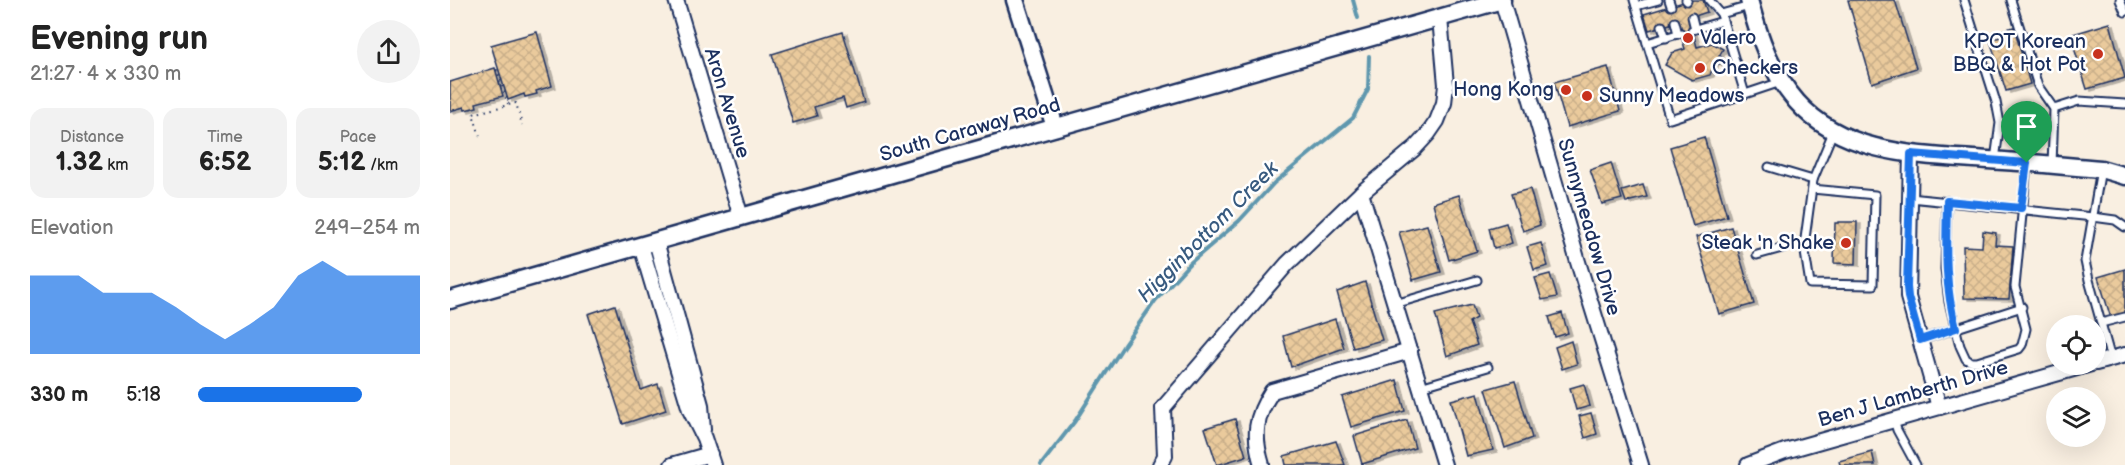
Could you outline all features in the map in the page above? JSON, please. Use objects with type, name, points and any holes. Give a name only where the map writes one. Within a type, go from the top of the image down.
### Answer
[{"type":"street","name":"Aron Avenue","points":[[676,0],[741,218]]},
{"type":"street","points":[[1015,0],[1055,128]]},
{"type":"street","name":"South Caraway Road","points":[[450,300],[1502,0]]},
{"type":"street","name":"Sunnymeadow Drive","points":[[1502,0],[1578,262],[1641,465]]},
{"type":"street","points":[[1750,3],[1761,42],[1781,82],[1798,104],[1833,132],[1862,144],[1911,154],[2102,169],[2125,176]]},
{"type":"street","points":[[1160,465],[1166,456],[1163,408],[1287,264],[1361,193],[1415,148],[1428,134],[1442,112],[1446,85],[1440,18]]},
{"type":"street","points":[[1911,154],[1908,297],[1939,407]]},
{"type":"street","points":[[1361,193],[1444,465]]},
{"type":"street","points":[[649,244],[701,405],[704,438],[711,460],[672,465]]},
{"type":"street","points":[[1262,465],[1256,428],[1262,406],[1272,391],[1410,351]]},
{"type":"street","points":[[2106,360],[2125,355]]},
{"type":"street","name":"Ben J Lamberth Drive","points":[[1748,465],[1785,451],[2052,375]]},
{"type":"lane","points":[[1658,9],[1657,0],[1635,3],[1670,118],[1781,82]]},
{"type":"lane","points":[[1709,0],[1722,18],[1745,94]]},
{"type":"lane","points":[[1964,0],[1996,102],[2000,123],[1995,160]]},
{"type":"lane","points":[[2011,0],[2038,86],[2054,109],[2052,165]]},
{"type":"lane","points":[[2120,0],[2125,12]]},
{"type":"lane","points":[[1692,17],[1694,30],[1750,3]]},
{"type":"lane","points":[[1647,43],[1680,34],[1675,22]]},
{"type":"lane","points":[[1662,26],[1666,38]]},
{"type":"lane","points":[[2054,109],[2079,101],[2125,104]]},
{"type":"lane","points":[[1812,189],[1875,195],[1873,285],[1810,284],[1804,246],[1813,180],[1833,132]]},
{"type":"lane","points":[[1947,201],[1945,269],[1949,302],[1960,346],[1966,359],[1971,362],[2019,349],[2026,328],[2015,287],[2027,163]]},
{"type":"lane","points":[[1769,167],[1813,180]]},
{"type":"lane","points":[[2099,315],[2085,261],[2102,169]]},
{"type":"lane","points":[[1910,198],[2093,217],[2115,220],[2125,227]]},
{"type":"lane","points":[[1757,255],[1789,246],[1804,246]]},
{"type":"lane","points":[[1395,304],[1477,280]]},
{"type":"lane","points":[[1920,340],[2022,307]]},
{"type":"lane","points":[[2106,322],[2125,317]]},
{"type":"lane","points":[[2106,341],[2111,359]]},
{"type":"lane","points":[[1420,387],[1488,367]]},
{"type":"lane","points":[[1894,420],[1916,465]]},
{"type":"path","points":[[496,71],[508,105]]},
{"type":"path","points":[[473,114],[516,103],[522,125]]},
{"type":"path","points":[[471,108],[480,136]]},
{"type":"building","name":"Valero","points":[[1690,0],[1703,0],[1707,12],[1689,18],[1697,47],[1712,43],[1723,49],[1719,56],[1721,57],[1719,64],[1715,62],[1710,75],[1692,80],[1665,65],[1672,53],[1685,49],[1677,22],[1649,30],[1644,14]]},
{"type":"building","points":[[1848,0],[1895,0],[1916,68],[1872,83]]},
{"type":"building","name":"KPOT Korean BBQ & Hot Pot","points":[[2110,23],[2125,78],[2087,89],[2070,35]]},
{"type":"building","points":[[2014,27],[2030,84],[2006,91],[1990,40],[2004,36],[2002,30]]},
{"type":"building","points":[[537,32],[552,86],[536,91],[537,94],[525,97],[524,94],[508,100],[491,45]]},
{"type":"building","points":[[843,32],[864,102],[846,108],[843,98],[814,107],[817,116],[793,123],[772,54]]},
{"type":"building","name":"Sunny Meadows","points":[[1608,67],[1620,111],[1567,127],[1554,82]]},
{"type":"building","points":[[495,68],[503,96],[476,103],[477,107],[465,110],[464,107],[450,111],[450,82]]},
{"type":"building","points":[[1704,137],[1727,216],[1693,226],[1670,147]]},
{"type":"building","points":[[1611,163],[1622,199],[1602,204],[1590,170]]},
{"type":"building","points":[[1643,185],[1647,197],[1626,202],[1622,191]]},
{"type":"building","points":[[1530,189],[1540,225],[1523,231],[1511,194]]},
{"type":"building","points":[[1459,195],[1477,251],[1449,260],[1433,203]]},
{"type":"building","name":"Steak 'n Shake","points":[[1857,222],[1856,264],[1834,263],[1835,223]]},
{"type":"building","points":[[1506,223],[1512,243],[1494,248],[1489,228]]},
{"type":"building","points":[[1427,225],[1441,272],[1413,280],[1399,232]]},
{"type":"building","points":[[1731,227],[1754,304],[1719,314],[1696,237]]},
{"type":"building","points":[[1983,231],[1996,233],[1995,245],[2013,246],[2009,299],[1964,298],[1963,246],[1982,247]]},
{"type":"building","points":[[1541,243],[1548,266],[1534,270],[1527,247]]},
{"type":"building","points":[[2125,269],[2125,314],[2111,318],[2098,277]]},
{"type":"building","points":[[1550,274],[1557,297],[1542,300],[1535,278]]},
{"type":"building","points":[[1365,282],[1382,340],[1353,348],[1337,292]]},
{"type":"building","points":[[615,305],[641,390],[658,384],[666,410],[623,424],[588,314]]},
{"type":"building","points":[[1472,305],[1476,318],[1469,322],[1477,345],[1447,356],[1435,314]]},
{"type":"building","points":[[1562,313],[1568,333],[1555,337],[1549,317]]},
{"type":"building","points":[[1335,319],[1344,348],[1291,367],[1283,336]]},
{"type":"building","points":[[1571,341],[1577,364],[1562,369],[1555,347]]},
{"type":"building","points":[[1397,380],[1405,411],[1351,427],[1342,397]]},
{"type":"building","points":[[1515,381],[1532,438],[1505,448],[1486,389]]},
{"type":"building","points":[[1584,384],[1590,406],[1576,410],[1570,388]]},
{"type":"building","points":[[1478,393],[1493,450],[1466,456],[1451,400]]},
{"type":"building","points":[[1591,413],[1597,434],[1585,438],[1579,416]]},
{"type":"building","points":[[1235,419],[1246,456],[1217,465],[1205,428]]},
{"type":"building","points":[[1407,420],[1415,448],[1362,464],[1354,436]]},
{"type":"building","points":[[1336,441],[1345,465],[1286,465],[1284,456]]},
{"type":"building","points":[[1872,452],[1875,465],[1840,465],[1839,461]]},
{"type":"waterway","name":"Higginbottom Creek","points":[[1353,0],[1358,18]]},
{"type":"waterway","name":"Higginbottom Creek","points":[[1041,465],[1075,421],[1155,301],[1189,264],[1239,221],[1274,183],[1353,118],[1368,89],[1369,56]]},
{"type":"place","name":"Valero","points":[[1688,38]]},
{"type":"place","name":"KPOT Korean BBQ & Hot Pot","points":[[2098,54]]},
{"type":"place","name":"Checkers","points":[[1700,68]]},
{"type":"place","name":"Hong Kong","points":[[1566,90]]},
{"type":"place","name":"Sunny Meadows","points":[[1587,96]]},
{"type":"place","name":"Steak 'n Shake","points":[[1846,243]]},
{"type":"route","points":[[1911,154],[2027,163],[2021,208],[1947,201],[1945,269],[1949,302],[1956,328],[1920,340],[1907,287],[1911,154]]}]
